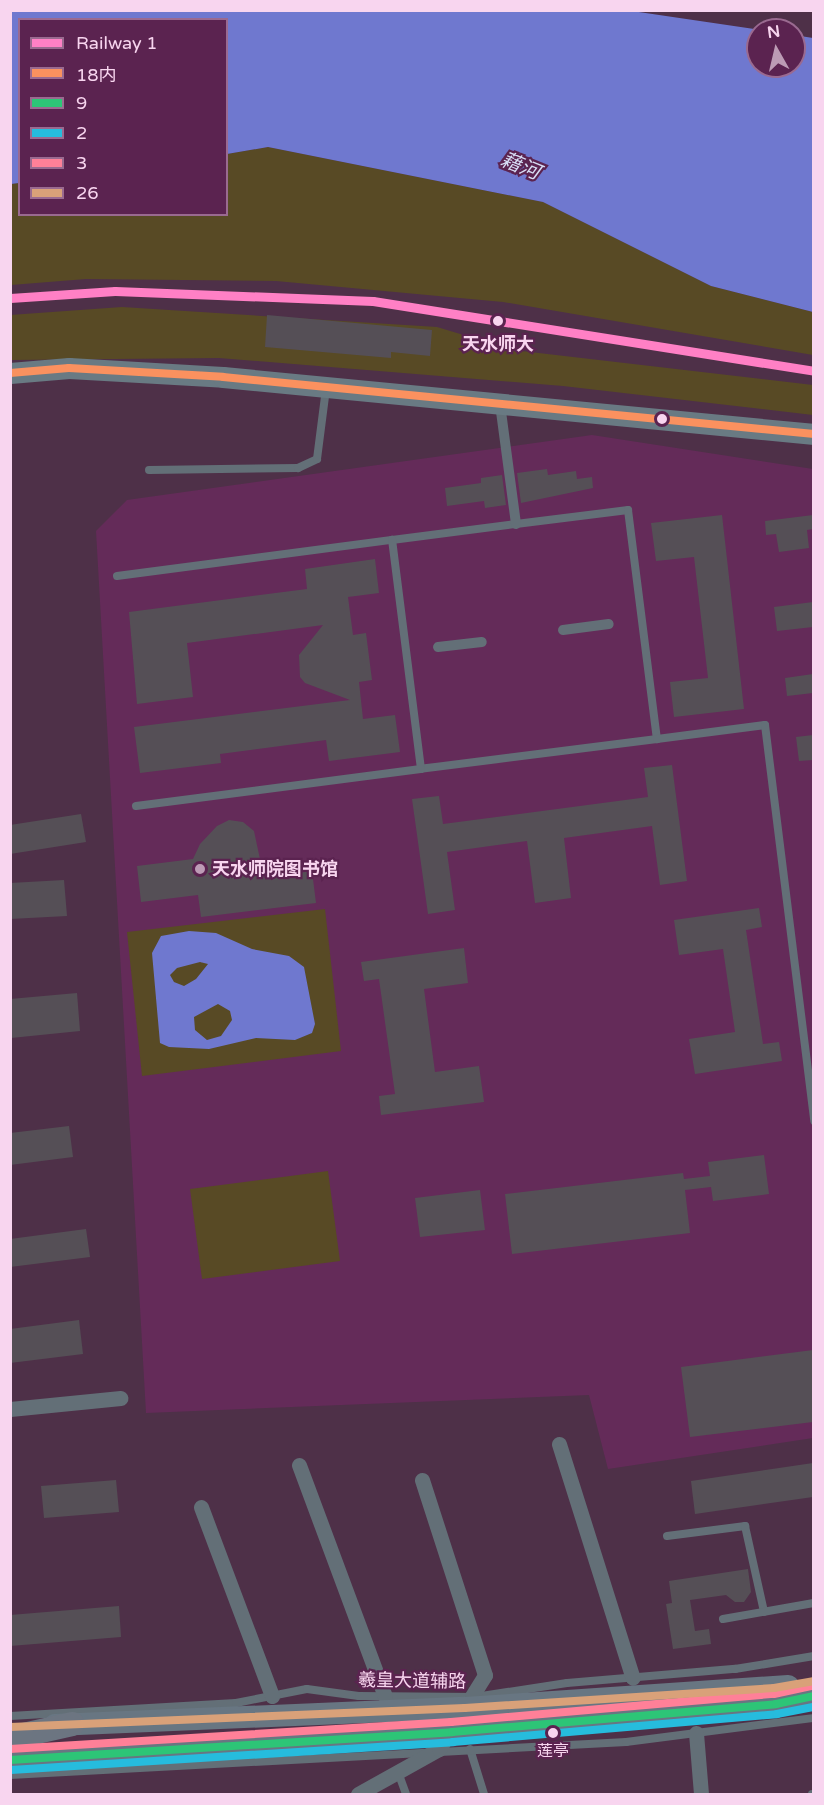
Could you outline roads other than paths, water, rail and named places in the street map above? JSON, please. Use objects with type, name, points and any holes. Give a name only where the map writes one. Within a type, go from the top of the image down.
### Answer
[{"type":"highway","points":[[10,1738],[72,1724]]},
{"type":"main road","points":[[10,374],[69,368],[326,387],[813,434]]},
{"type":"main road","points":[[10,1727],[774,1688],[813,1681]]},
{"type":"main road","points":[[10,1760],[446,1740],[776,1704],[813,1696]]},
{"type":"street","points":[[500,404],[516,524]]},
{"type":"street","points":[[564,630],[609,624]]},
{"type":"street","points":[[438,647],[482,642]]},
{"type":"street","points":[[10,1409],[120,1398]]},
{"type":"street","points":[[559,1444],[633,1678]]},
{"type":"street","points":[[299,1465],[384,1696]]},
{"type":"street","points":[[358,1794],[398,1772],[446,1740],[485,1675],[422,1480]]},
{"type":"street","points":[[201,1507],[272,1696]]},
{"type":"street","points":[[696,1733],[701,1794]]},
{"type":"lane","points":[[149,470],[298,468],[317,459],[326,387]]},
{"type":"lane","points":[[117,576],[628,510],[657,739]]},
{"type":"lane","points":[[392,540],[422,769]]},
{"type":"lane","points":[[136,806],[765,725],[813,1121]]},
{"type":"lane","points":[[667,1536],[745,1526],[764,1612]]},
{"type":"lane","points":[[723,1619],[813,1603]]},
{"type":"lane","name":"羲皇大道辅路","points":[[10,1716],[237,1703],[307,1689],[470,1702],[633,1678],[735,1669],[813,1656]]},
{"type":"lane","points":[[10,1775],[446,1740],[470,1749],[626,1742],[813,1718]]},
{"type":"lane","points":[[470,1749],[484,1794]]},
{"type":"lane","points":[[398,1772],[406,1794]]},
{"type":"water","name":"藉河","points":[[10,11],[632,11],[746,28],[746,78],[806,78],[806,37],[813,38],[813,312],[711,286],[543,202],[268,147],[228,154],[228,18],[18,18],[18,183],[11,184]]},
{"type":"water","points":[[189,931],[216,933],[252,949],[289,956],[304,967],[315,1024],[312,1033],[295,1040],[256,1038],[209,1049],[169,1047],[160,1043],[152,953],[161,936]],"holes":[[[200,962],[208,964],[196,979],[184,986],[174,982],[170,975],[177,968]],[[218,1004],[230,1011],[232,1020],[221,1036],[207,1040],[195,1030],[194,1017]]]},
{"type":"rail line","name":"1","points":[[10,298],[115,291],[373,301],[814,371]]},
{"type":"place","name":"天水师大","points":[[498,321]]},
{"type":"place","name":"天水师院图书馆","points":[[200,869]]},
{"type":"place","name":"莲亭","points":[[553,1733]]}]
